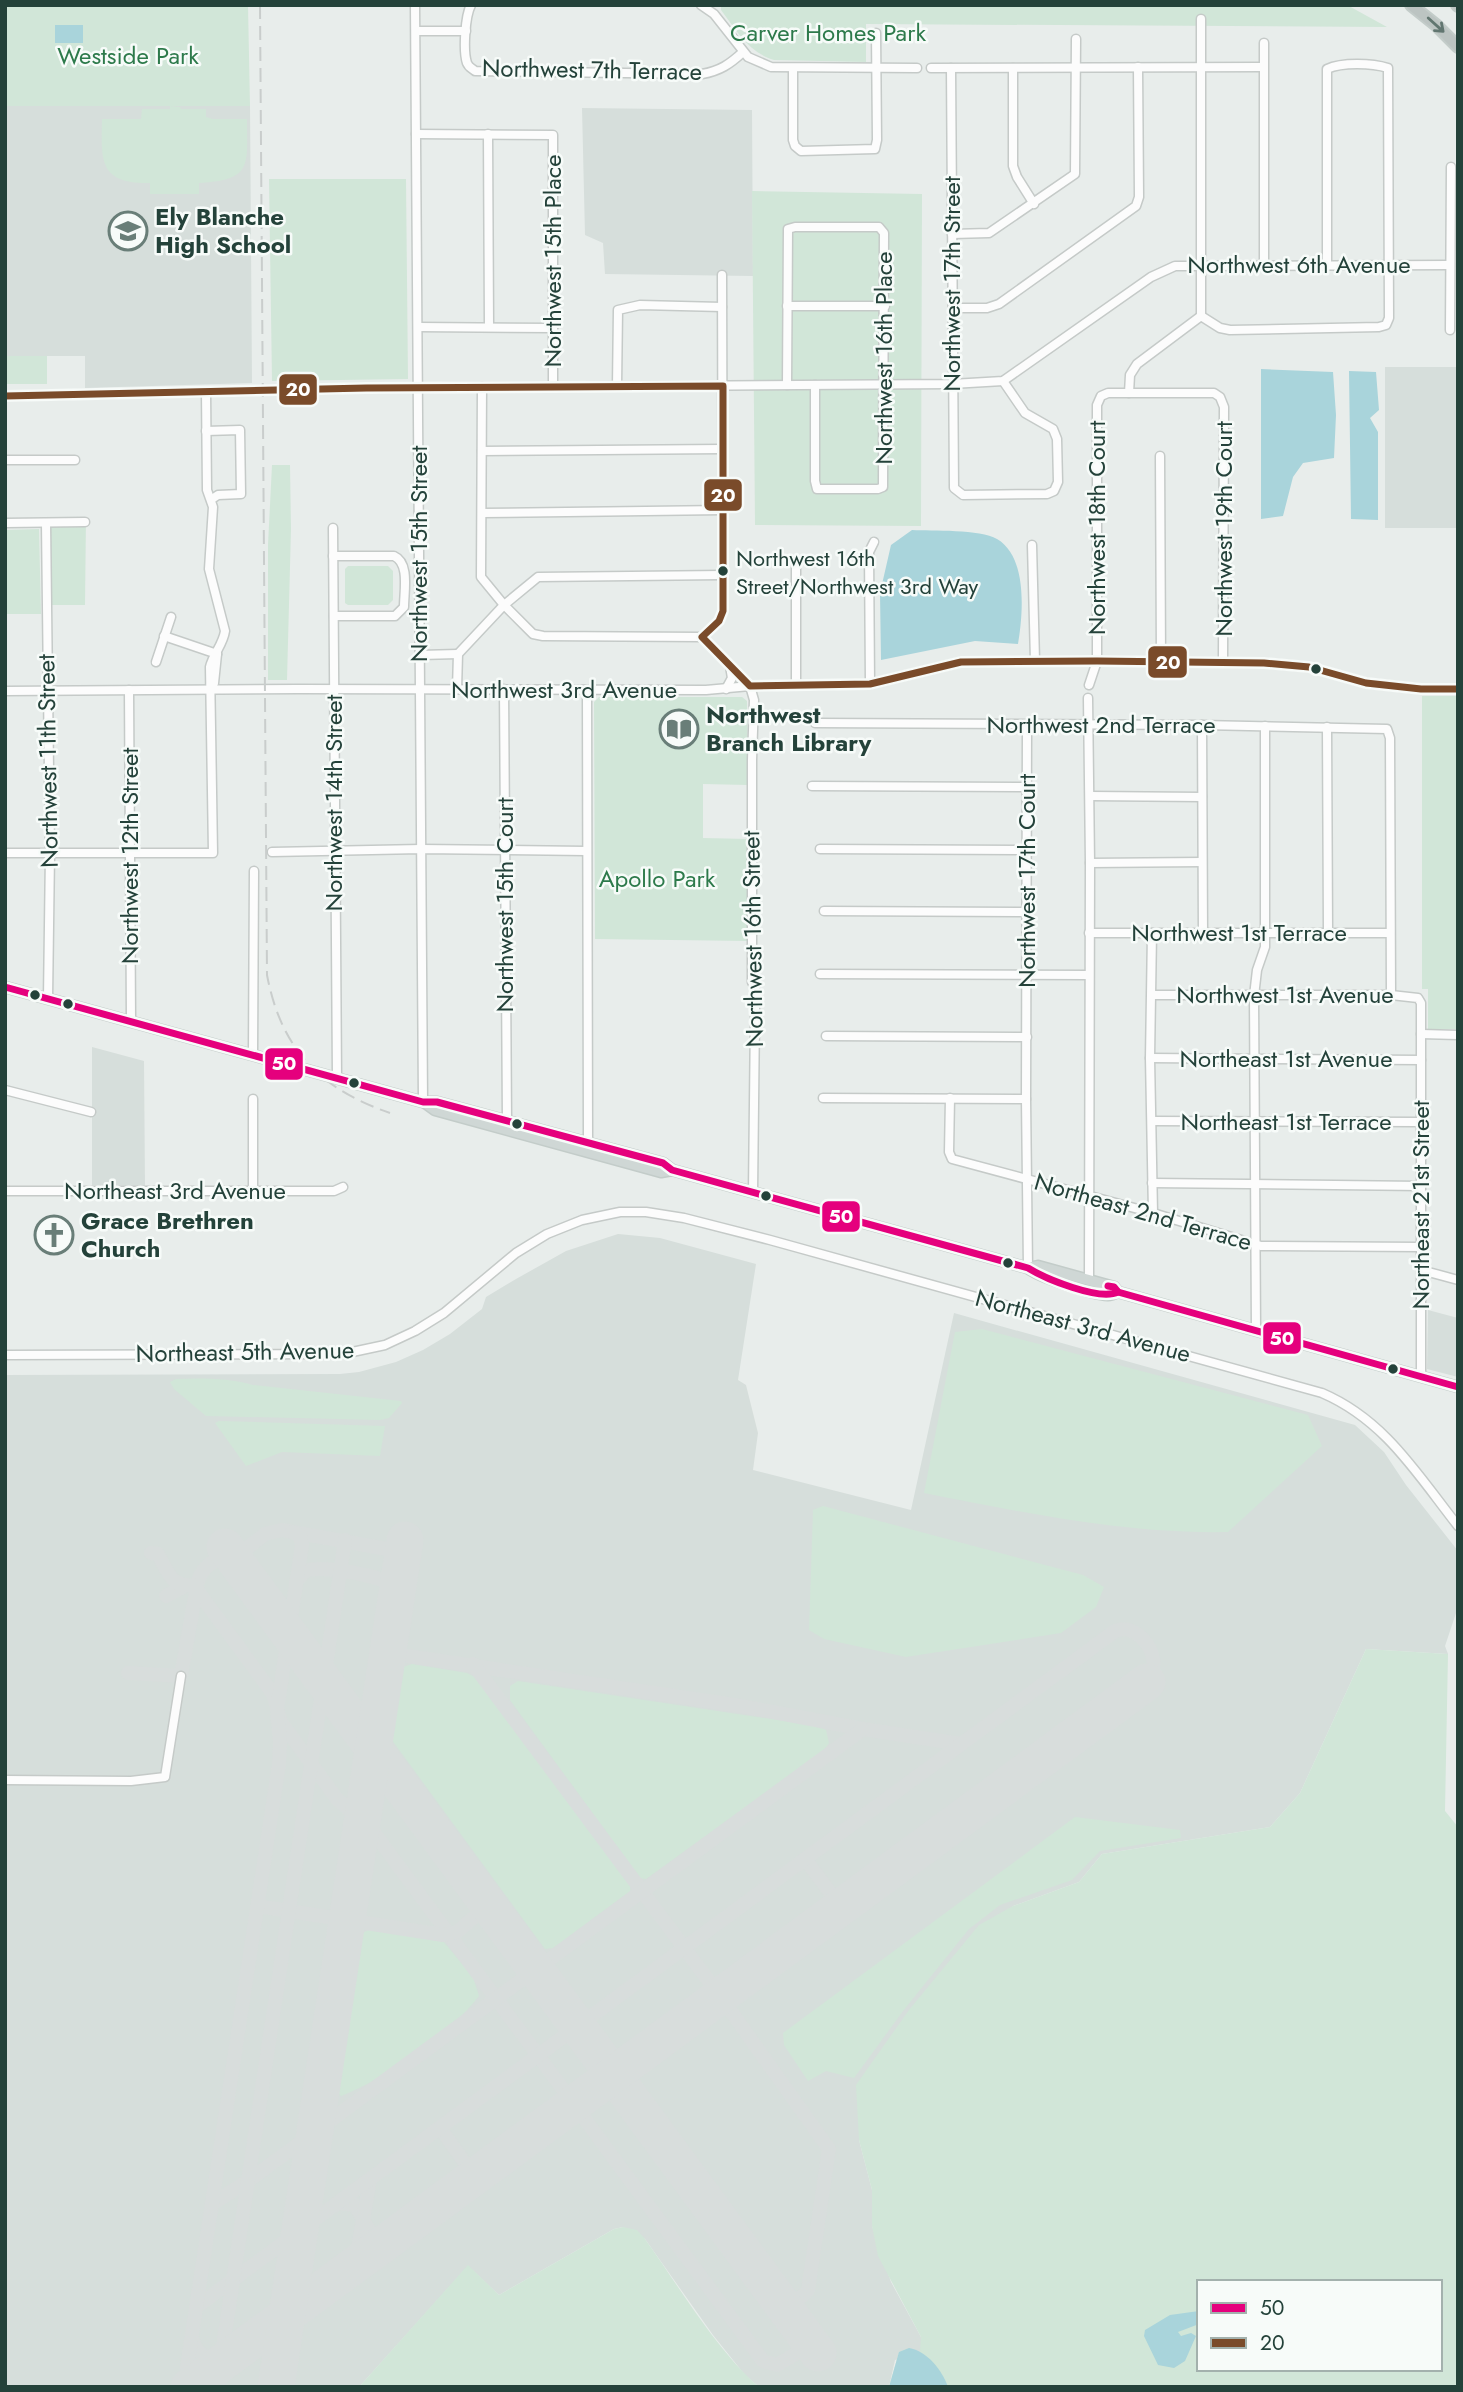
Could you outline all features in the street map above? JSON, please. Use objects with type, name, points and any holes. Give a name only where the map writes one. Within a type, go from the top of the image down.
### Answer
[{"type":"highway","points":[[1411,5],[1458,47]]},
{"type":"main road","points":[[5,987],[423,1102],[435,1110],[661,1172],[672,1170]]},
{"type":"main road","points":[[423,1102],[437,1101],[663,1163],[672,1170],[753,1193],[1028,1268],[1038,1266],[1089,1280],[1114,1287],[1118,1292],[1458,1387]]},
{"type":"main road","points":[[1028,1268],[1035,1275],[1110,1296],[1118,1292]]},
{"type":"street","name":"Northwest 15th Street","points":[[415,5],[423,1102]]},
{"type":"street","points":[[466,31],[467,13],[471,5]]},
{"type":"street","points":[[701,5],[714,14],[743,52],[751,59],[771,67],[917,68]]},
{"type":"street","points":[[1129,393],[1130,374],[1137,364],[1193,324],[1200,316],[1201,19]]},
{"type":"street","name":"Northwest 7th Terrace","points":[[416,31],[466,31],[467,63],[475,71],[484,72],[702,74],[716,72],[743,52]]},
{"type":"street","points":[[793,68],[795,146],[801,151],[875,149],[876,33]]},
{"type":"street","points":[[952,234],[989,233],[1075,174],[1076,39]]},
{"type":"street","points":[[1264,43],[1264,265]]},
{"type":"street","points":[[1200,316],[1220,328],[1230,330],[1386,325],[1389,318],[1388,68],[1379,65],[1334,66],[1327,69],[1327,265]]},
{"type":"street","points":[[953,309],[987,308],[999,304],[1130,213],[1136,206],[1139,197],[1138,67]]},
{"type":"street","points":[[931,68],[1263,67]]},
{"type":"street","name":"Northwest 17th Street","points":[[951,68],[954,488],[963,495],[1047,494],[1054,491],[1058,482],[1057,439],[1053,429],[1025,413],[1003,381]]},
{"type":"street","points":[[1013,68],[1013,166],[1034,204]]},
{"type":"street","points":[[416,134],[488,134],[489,327]]},
{"type":"street","name":"Northwest 15th Place","points":[[488,134],[552,135],[554,387]]},
{"type":"street","points":[[1450,330],[1451,167]]},
{"type":"street","name":"Northwest 16th Place","points":[[787,306],[788,229],[883,229],[883,487],[817,489],[815,385]]},
{"type":"street","name":"Northwest 6th Avenue","points":[[1003,381],[1151,276],[1175,266],[1450,265]]},
{"type":"street","points":[[482,387],[481,577],[503,605],[533,634],[543,636],[702,637],[719,621],[723,611],[722,275]]},
{"type":"street","points":[[617,386],[618,310],[639,305],[722,307]]},
{"type":"street","points":[[788,385],[787,306],[885,306]]},
{"type":"street","points":[[418,327],[553,328]]},
{"type":"street","points":[[5,396],[418,387],[884,385],[1003,381]]},
{"type":"street","points":[[5,853],[213,853],[210,667],[211,659],[217,653],[225,631],[209,569],[212,499],[207,491],[206,391]]},
{"type":"street","name":"Northwest 18th Court","points":[[1089,685],[1097,661],[1097,405],[1101,396],[1108,393],[1129,393]]},
{"type":"street","name":"Northwest 19th Court","points":[[1129,393],[1214,393],[1220,397],[1224,407],[1223,662]]},
{"type":"street","points":[[206,431],[240,430],[241,494],[218,495],[212,499]]},
{"type":"street","points":[[482,451],[723,449]]},
{"type":"street","points":[[1160,456],[1161,661]]},
{"type":"street","points":[[5,460],[75,460]]},
{"type":"street","points":[[482,513],[724,510]]},
{"type":"street","points":[[5,523],[85,522]]},
{"type":"street","name":"Northwest 11th Street","points":[[46,523],[50,853],[48,998]]},
{"type":"street","name":"Northwest 14th Street","points":[[333,528],[337,1078]]},
{"type":"street","points":[[870,684],[869,552],[874,542]]},
{"type":"street","points":[[1032,545],[1035,661]]},
{"type":"street","points":[[333,556],[394,556],[401,559],[404,565],[404,607],[401,613],[395,616],[334,616]]},
{"type":"street","points":[[796,561],[796,685]]},
{"type":"street","points":[[457,689],[458,654],[503,605],[538,577],[723,575]]},
{"type":"street","points":[[156,662],[171,617]]},
{"type":"street","points":[[164,636],[217,653]]},
{"type":"street","points":[[702,637],[750,686]]},
{"type":"street","points":[[420,655],[458,654]]},
{"type":"street","name":"Northwest 3rd Avenue","points":[[5,691],[726,689],[750,686],[870,684],[961,662],[1035,661],[1264,663],[1309,667],[1366,683],[1458,689]]},
{"type":"street","points":[[726,689],[732,678],[730,666]]},
{"type":"street","name":"Northwest 16th Street","points":[[750,686],[754,700],[753,1193]]},
{"type":"street","name":"Northwest 15th Court","points":[[504,689],[507,1121]]},
{"type":"street","name":"Northwest 12th Street","points":[[129,690],[131,1021]]},
{"type":"street","points":[[587,690],[588,1143]]},
{"type":"street","points":[[1088,698],[1089,1280]]},
{"type":"street","name":"Northwest 2nd Terrace","points":[[816,723],[1387,729],[1390,738],[1390,933]]},
{"type":"street","name":"Northwest 17th Court","points":[[1027,725],[1028,1268]]},
{"type":"street","points":[[1202,725],[1203,933]]},
{"type":"street","points":[[1256,1331],[1254,996],[1257,970],[1265,947],[1265,726]]},
{"type":"street","points":[[1327,727],[1328,932]]},
{"type":"street","points":[[812,786],[1027,787]]},
{"type":"street","points":[[1090,796],[1202,797]]},
{"type":"street","points":[[272,852],[421,849],[586,851]]},
{"type":"street","points":[[820,849],[1027,850]]},
{"type":"street","points":[[1090,863],[1202,862]]},
{"type":"street","points":[[253,1055],[254,871]]},
{"type":"street","points":[[824,911],[1026,912]]},
{"type":"street","name":"Northwest 1st Terrace","points":[[1089,933],[1390,933]]},
{"type":"street","points":[[1152,933],[1150,1058],[1153,1213]]},
{"type":"street","points":[[1390,933],[1391,995]]},
{"type":"street","points":[[820,974],[1089,975]]},
{"type":"street","name":"Northwest 1st Avenue","points":[[1152,995],[1391,995],[1418,998]]},
{"type":"street","name":"Northeast 21st Street","points":[[1418,998],[1421,1003],[1421,1377]]},
{"type":"street","points":[[1421,1034],[1458,1035]]},
{"type":"street","points":[[826,1036],[1027,1037]]},
{"type":"street","name":"Northeast 1st Avenue","points":[[1150,1058],[1421,1060]]},
{"type":"street","points":[[5,1090],[91,1112]]},
{"type":"street","points":[[822,1098],[1026,1100]]},
{"type":"street","name":"Northeast 2nd Terrace","points":[[950,1098],[949,1152],[952,1159],[1153,1213],[1261,1246],[1421,1247]]},
{"type":"street","points":[[253,1099],[253,1191]]},
{"type":"street","name":"Northeast 1st Terrace","points":[[1152,1121],[1421,1122]]},
{"type":"street","points":[[1152,1184],[1421,1186]]},
{"type":"street","name":"Northeast 3rd Avenue","points":[[5,1191],[334,1191],[343,1187]]},
{"type":"street","name":"Northeast 3rd Avenue","points":[[656,1212],[771,1240],[1322,1393],[1343,1402],[1368,1419],[1390,1439],[1458,1526]]},
{"type":"street","name":"Northeast 5th Avenue","points":[[5,1355],[343,1354],[386,1345],[415,1331],[444,1312],[516,1253],[547,1234],[595,1218],[620,1213],[656,1212]]},
{"type":"street","points":[[1421,1270],[1458,1280]]},
{"type":"street","points":[[5,1780],[131,1782],[165,1777],[181,1676]]},
{"type":"shaded area","name":"Ely Blanche High School","points":[[5,106],[250,106],[252,383],[85,388],[85,356],[5,356]]},
{"type":"shaded area","points":[[582,108],[752,110],[753,276],[605,274],[603,243],[585,235]]},
{"type":"shaded area","points":[[1385,367],[1458,367],[1458,528],[1385,528]]},
{"type":"shaded area","points":[[92,1047],[144,1061],[145,1186],[92,1185]]},
{"type":"shaded area","points":[[618,1234],[660,1238],[756,1264],[738,1380],[746,1385],[758,1433],[753,1470],[911,1510],[954,1313],[1355,1425],[1384,1452],[1406,1485],[1458,1551],[1458,1607],[1445,1646],[1448,1654],[1366,1649],[1300,1793],[1270,1827],[1102,1854],[1079,1882],[1013,1906],[859,2140],[872,2190],[872,2226],[891,2282],[921,2337],[921,2353],[895,2360],[889,2387],[759,2387],[745,2375],[713,2335],[645,2239],[623,2227],[614,2229],[499,2295],[468,2266],[359,2387],[5,2387],[5,1375],[359,1372],[396,1362],[423,1350],[450,1334],[482,1309],[486,1297],[516,1279],[566,1251]]},
{"type":"shaded area","points":[[1428,1310],[1458,1318],[1458,1377],[1427,1369]]},
{"type":"green space","name":"Westside Park","points":[[5,5],[248,5],[250,106],[5,106]]},
{"type":"green space","name":"Carver Homes Park","points":[[721,5],[1347,5],[1387,27],[866,24],[866,62],[774,60],[757,52],[744,40],[721,10]]},
{"type":"green space","points":[[170,106],[206,109],[206,117],[213,119],[247,119],[246,159],[238,174],[199,183],[199,194],[150,194],[150,183],[133,182],[112,174],[103,158],[102,119],[141,119],[142,109],[170,109]]},
{"type":"green space","points":[[269,179],[406,179],[408,379],[272,381]]},
{"type":"green space","points":[[752,191],[922,194],[921,526],[755,525]]},
{"type":"green space","points":[[5,356],[47,356],[47,384],[5,384]]},
{"type":"green space","points":[[272,465],[290,465],[287,680],[268,680],[268,545]]},
{"type":"green space","points":[[86,518],[85,605],[50,605],[51,519]]},
{"type":"green space","points":[[39,529],[41,614],[5,614],[5,530]]},
{"type":"green space","points":[[348,566],[388,566],[393,571],[393,600],[388,605],[345,603],[345,569]]},
{"type":"green space","points":[[1422,696],[1458,696],[1458,1029],[1428,1029],[1428,989],[1422,989]]},
{"type":"green space","name":"Apollo Park","points":[[599,697],[742,697],[747,701],[748,785],[703,784],[703,838],[749,839],[748,941],[595,939],[594,702]]},
{"type":"green space","points":[[982,1329],[1308,1415],[1322,1446],[1228,1532],[1113,1526],[1037,1515],[924,1493],[955,1332]]},
{"type":"green space","points":[[176,1379],[225,1380],[402,1403],[389,1418],[380,1420],[206,1416],[174,1389],[170,1382]]},
{"type":"green space","points":[[215,1423],[385,1426],[380,1456],[282,1452],[246,1466]]},
{"type":"green space","points":[[823,1506],[1083,1575],[1104,1587],[1096,1607],[1061,1633],[906,1657],[824,1639],[809,1630],[813,1510]]},
{"type":"green space","points":[[1366,1649],[1448,1654],[1445,1811],[1458,1827],[1458,2387],[889,2387],[899,2352],[909,2348],[920,2352],[921,2337],[878,2256],[872,2226],[872,2190],[859,2140],[856,2085],[909,2010],[979,1925],[1013,1906],[1079,1882],[1102,1854],[1270,1827],[1300,1793]]},
{"type":"green space","points":[[412,1664],[467,1673],[480,1680],[630,1885],[630,1891],[553,1948],[545,1949],[389,1736],[399,1673],[403,1667]]},
{"type":"green space","points":[[518,1681],[818,1726],[826,1730],[829,1743],[824,1750],[646,1879],[640,1878],[510,1700],[510,1686]]},
{"type":"green space","points":[[1075,1817],[1180,1830],[1181,1838],[1100,1851],[1072,1880],[1000,1905],[969,1929],[903,2011],[854,2078],[826,2071],[808,2081],[784,2045],[783,2033]]},
{"type":"green space","points":[[369,1930],[443,1941],[473,1977],[479,1996],[452,2024],[415,2054],[376,2079],[341,2096],[335,2091],[359,1938],[360,1934]]},
{"type":"green space","points":[[623,2227],[637,2230],[645,2239],[713,2336],[759,2387],[359,2387],[468,2265],[499,2295],[614,2229]]},
{"type":"water","points":[[55,25],[83,25],[83,43],[55,43]]},
{"type":"water","points":[[1261,369],[1333,372],[1336,415],[1334,458],[1303,463],[1293,477],[1283,516],[1261,519]]},
{"type":"water","points":[[1349,371],[1376,372],[1379,410],[1370,418],[1378,432],[1378,520],[1351,519]]},
{"type":"water","points":[[912,530],[979,534],[997,539],[1007,547],[1019,572],[1021,587],[1018,644],[975,641],[881,660],[880,593],[891,545]]},
{"type":"water","points":[[1197,2311],[1197,2325],[1178,2332],[1181,2336],[1191,2333],[1196,2336],[1185,2361],[1174,2368],[1158,2365],[1144,2336],[1145,2330],[1170,2315]]},
{"type":"water","points":[[909,2348],[922,2353],[933,2362],[948,2387],[889,2387],[899,2352]]},
{"type":"taxiway","points":[[233,1559],[265,1534],[282,1530],[387,1549],[395,1558],[399,1576]]},
{"type":"taxiway","points":[[193,2387],[187,2367],[279,1764],[277,1710],[302,1545],[300,1536],[292,1532]]},
{"type":"taxiway","points":[[219,2387],[218,2379],[345,1540]]},
{"type":"taxiway","points":[[128,1673],[181,1676],[197,1585],[176,1582],[158,1554],[151,1553]]},
{"type":"taxiway","points":[[238,1566],[224,1559],[211,1563],[201,1575],[197,1590],[273,1694],[281,1722],[337,1799],[372,1830],[763,2361],[777,2365],[797,2353],[802,2341],[796,2322]]},
{"type":"taxiway","points":[[296,1582],[305,1571],[337,1570],[388,1583],[394,1587],[397,1595]]},
{"type":"taxiway","points":[[166,1596],[183,1587]]},
{"type":"taxiway","points":[[196,2307],[1115,1631],[1121,1629],[1134,1632],[1148,1646],[1153,1665],[1147,1682]]},
{"type":"taxiway","points":[[388,1653],[741,1706],[961,1744]]},
{"type":"taxiway","points":[[473,1664],[720,1996],[829,2149],[808,2290],[795,2300],[786,2300],[773,2291]]},
{"type":"taxiway","points":[[212,2204],[248,2181],[863,1729]]},
{"type":"taxiway","points":[[805,1859],[841,1907]]},
{"type":"taxiway","points":[[257,1906],[443,1935],[457,1932],[488,1905]]},
{"type":"taxiway","points":[[440,2128],[475,2177]]},
{"type":"taxiway","points":[[355,2265],[370,2180]]},
{"type":"taxiway","points":[[339,2203],[355,2205],[373,2237],[391,2238]]},
{"type":"taxiway","points":[[192,2335],[195,2346],[201,2353],[220,2363]]},
{"type":"runway","points":[[276,2387],[405,1540]]},
{"type":"runway","points":[[225,1547],[818,2353]]},
{"type":"runway","points":[[189,2387],[1147,1682]]},
{"type":"railway","points":[[260,5],[267,975],[282,1024],[308,1063],[343,1092],[390,1113]]},
{"type":"transit line","name":"20","points":[[5,396],[366,388],[723,386],[723,611],[719,621],[702,637],[750,686],[870,684],[961,662],[1097,661],[1264,663],[1309,667],[1366,683],[1421,689],[1458,689]]},
{"type":"transit line","name":"50","points":[[5,987],[423,1102],[437,1102],[663,1163],[672,1170],[1028,1268],[1059,1283],[1086,1291],[1098,1294],[1118,1292]]},
{"type":"transit line","name":"50","points":[[1108,1286],[1114,1287],[1118,1292],[1458,1387]]},
{"type":"place","name":"Ely Blanche High School","points":[[128,231]]},
{"type":"place","name":"Northwest 16th Street/Northwest 3rd Way","points":[[723,571]]},
{"type":"place","name":"Northwest Branch Library","points":[[679,729]]},
{"type":"place","name":"Grace Brethren Church","points":[[54,1235]]}]
